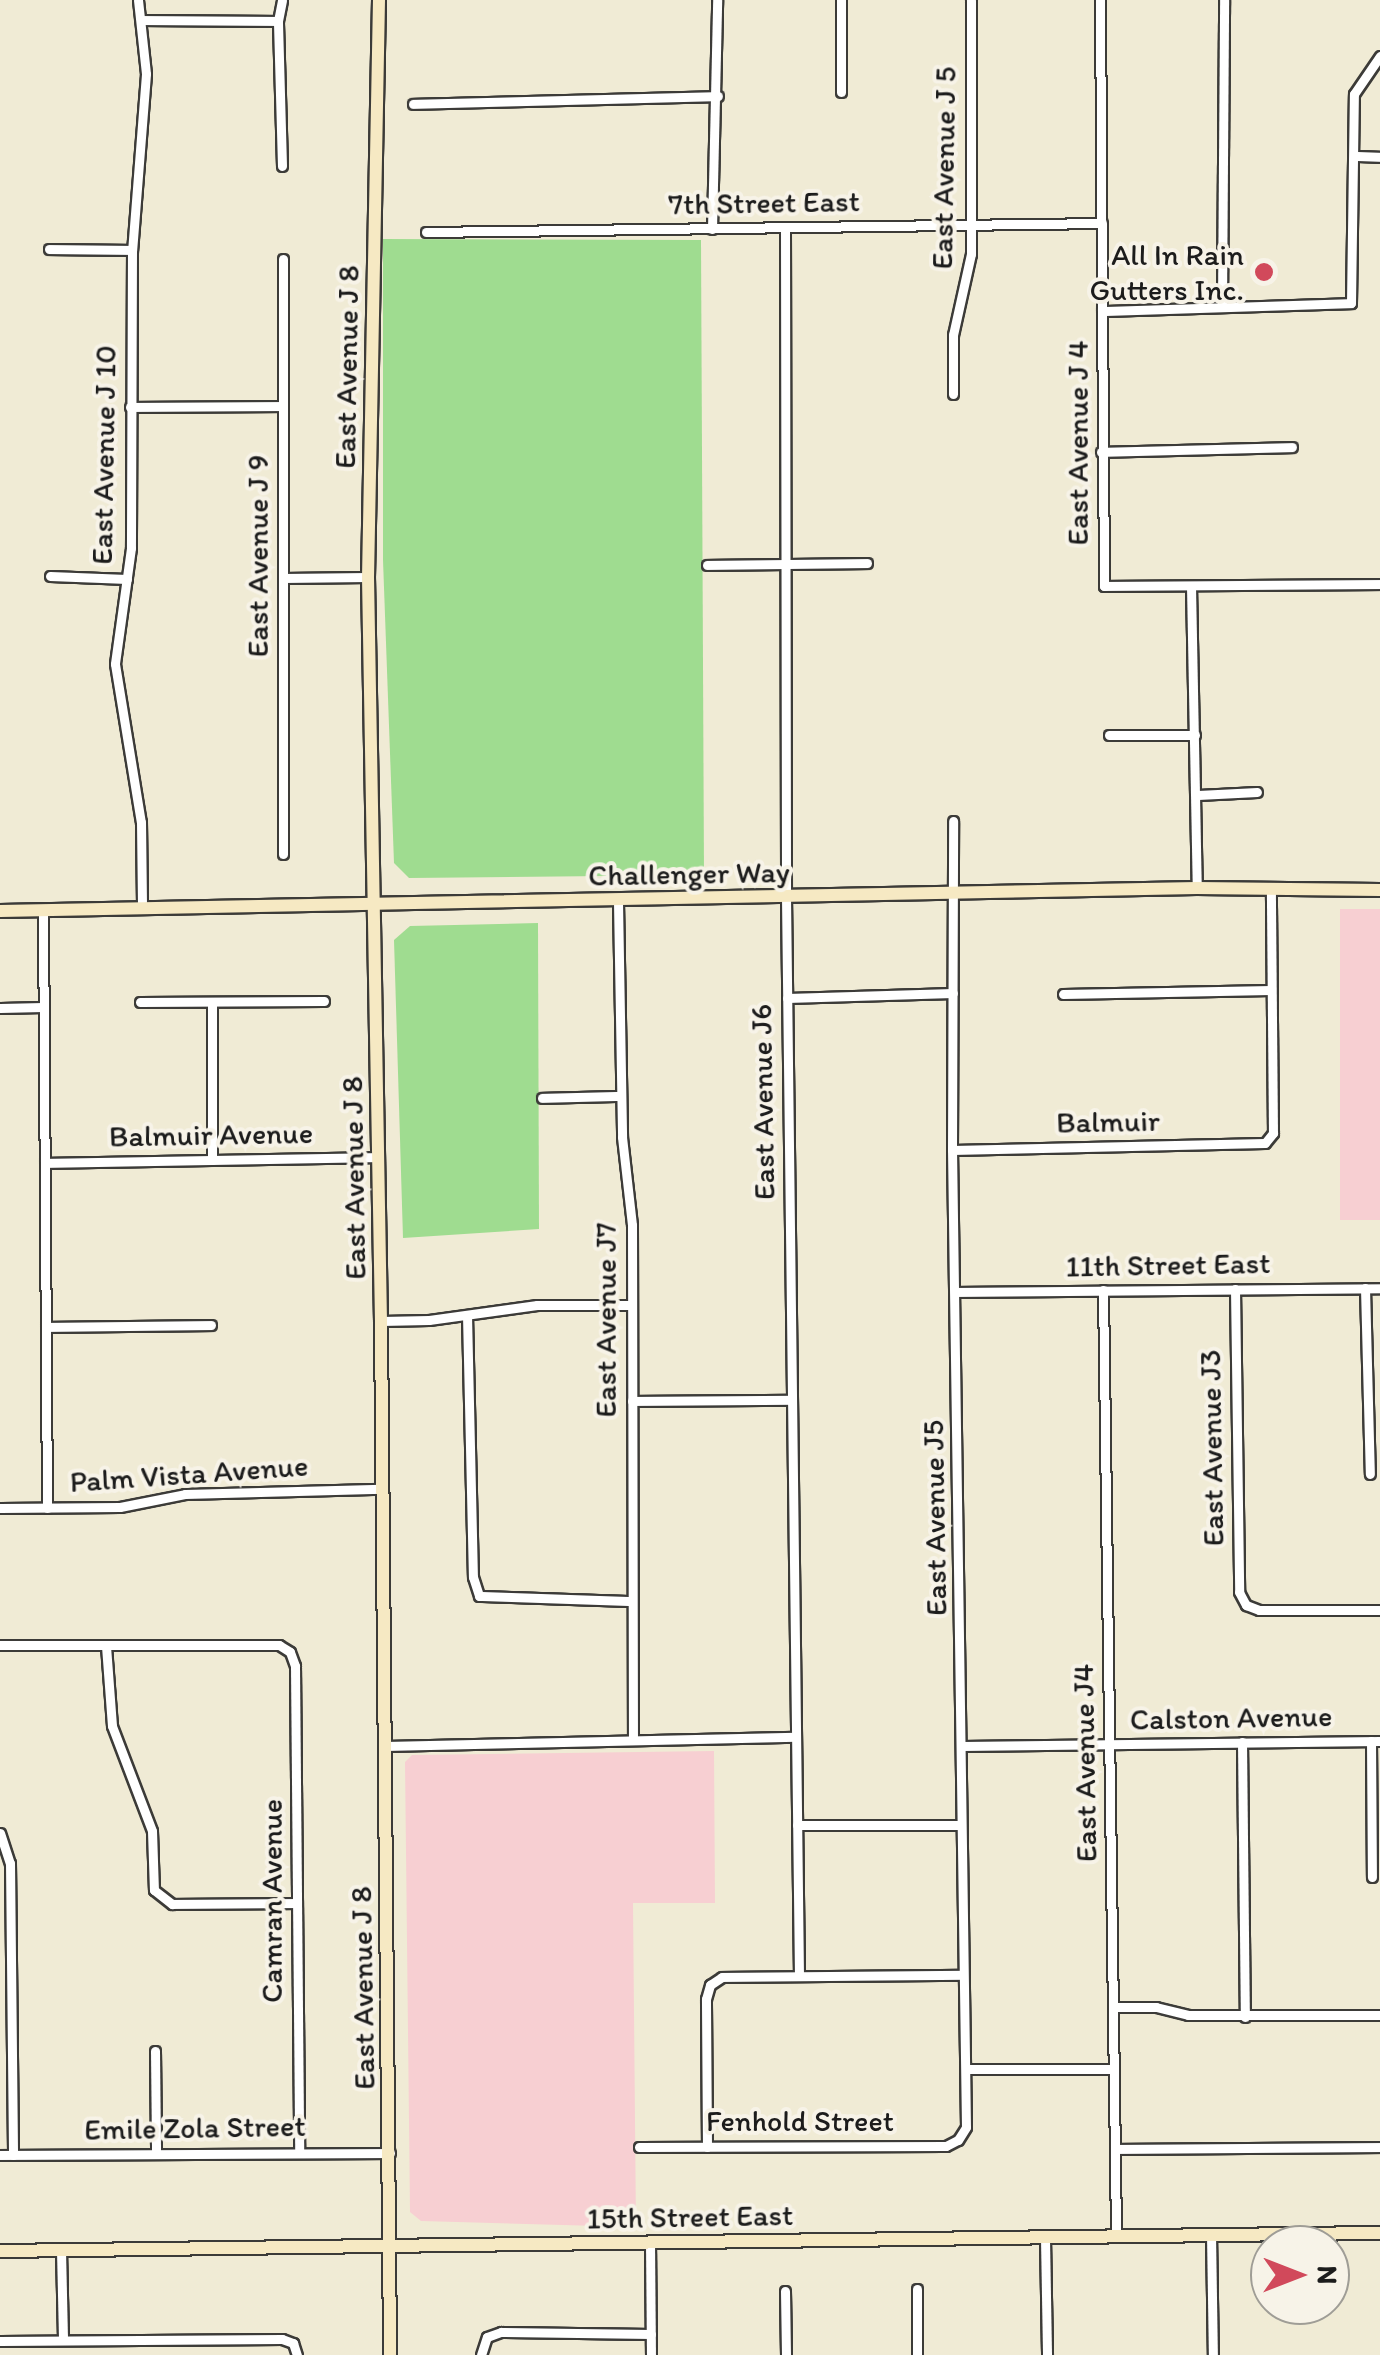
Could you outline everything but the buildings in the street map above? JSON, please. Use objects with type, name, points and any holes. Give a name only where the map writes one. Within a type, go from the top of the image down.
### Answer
[{"type":"street","name":"East Avenue J 10","points":[[138,0],[146,74],[132,250],[132,548],[116,664],[141,822],[142,908]]},
{"type":"street","points":[[282,0],[278,21],[282,166]]},
{"type":"street","name":"East Avenue J 8","points":[[378,0],[368,577],[376,903],[390,2355]]},
{"type":"street","points":[[712,229],[718,96],[717,0]]},
{"type":"street","points":[[841,0],[842,92]]},
{"type":"street","name":"East Avenue J 5","points":[[952,394],[953,334],[970,266],[971,0]]},
{"type":"street","name":"East Avenue J 4","points":[[1100,0],[1104,586],[1191,586]]},
{"type":"street","points":[[1222,305],[1224,0]]},
{"type":"street","points":[[142,20],[278,21]]},
{"type":"street","points":[[1102,310],[1351,303],[1354,94],[1380,56]]},
{"type":"street","points":[[413,104],[718,96]]},
{"type":"street","points":[[1354,156],[1380,157]]},
{"type":"street","name":"7th Street East","points":[[426,232],[1102,223]]},
{"type":"street","name":"East Avenue J6","points":[[784,228],[786,897],[800,1976]]},
{"type":"street","points":[[49,249],[132,250]]},
{"type":"street","name":"East Avenue J 9","points":[[283,259],[283,854]]},
{"type":"street","points":[[130,407],[283,406]]},
{"type":"street","points":[[1101,452],[1292,447]]},
{"type":"street","points":[[707,565],[867,563]]},
{"type":"street","points":[[50,576],[127,578]]},
{"type":"street","points":[[283,578],[368,577]]},
{"type":"street","points":[[1196,888],[1198,795],[1191,586],[1380,584]]},
{"type":"street","points":[[1109,735],[1195,735]]},
{"type":"street","points":[[1198,795],[1256,792]]},
{"type":"street","points":[[953,821],[953,894]]},
{"type":"street","name":"Challenger Way","points":[[0,910],[618,902],[1196,888],[1380,890]]},
{"type":"street","points":[[1063,994],[1272,990],[1271,890]]},
{"type":"street","name":"East Avenue J5","points":[[953,894],[952,1150],[966,2069],[966,2127],[958,2140]]},
{"type":"street","name":"East Avenue J7","points":[[618,902],[621,1096],[632,1225],[633,1738]]},
{"type":"street","points":[[43,910],[47,1508]]},
{"type":"street","name":"Balmuir","points":[[952,1150],[1265,1143],[1272,1133],[1272,990]]},
{"type":"street","points":[[787,998],[952,993]]},
{"type":"street","points":[[140,1002],[324,1002]]},
{"type":"street","points":[[212,1002],[212,1160]]},
{"type":"street","points":[[0,1008],[44,1007]]},
{"type":"street","points":[[542,1098],[621,1096]]},
{"type":"street","name":"Balmuir Avenue","points":[[44,1163],[378,1157]]},
{"type":"street","points":[[1364,1288],[1370,1474]]},
{"type":"street","name":"11th Street East","points":[[957,1292],[1380,1288]]},
{"type":"street","name":"East Avenue J3","points":[[1236,1289],[1239,1592],[1246,1604],[1259,1610],[1380,1610]]},
{"type":"street","name":"East Avenue J4","points":[[1102,1290],[1116,2235]]},
{"type":"street","points":[[381,1321],[537,1305],[632,1305]]},
{"type":"street","points":[[467,1315],[473,1578],[480,1596],[630,1601]]},
{"type":"street","points":[[46,1327],[211,1325]]},
{"type":"street","points":[[632,1401],[792,1400]]},
{"type":"street","name":"Palm Vista Avenue","points":[[0,1508],[120,1506],[186,1494],[382,1489]]},
{"type":"street","points":[[0,1645],[106,1646],[112,1726],[152,1832],[154,1890],[161,1900],[296,1904]]},
{"type":"street","name":"Camran Avenue","points":[[106,1646],[279,1645],[290,1652],[295,1666],[299,2150]]},
{"type":"street","points":[[385,1746],[796,1737]]},
{"type":"street","points":[[1372,1877],[1376,1741]]},
{"type":"street","name":"Calston Avenue","points":[[962,1746],[1376,1741]]},
{"type":"street","points":[[1242,1742],[1244,2017]]},
{"type":"street","points":[[798,1825],[962,1825]]},
{"type":"street","points":[[0,1833],[10,1863],[13,2155]]},
{"type":"street","points":[[708,2146],[706,1999],[710,1985],[722,1977],[962,1975]]},
{"type":"street","points":[[1114,2007],[1156,2006],[1188,2015],[1244,2017],[1380,2015]]},
{"type":"street","points":[[155,2050],[156,2153]]},
{"type":"street","points":[[966,2069],[1114,2069]]},
{"type":"street","name":"Fenhold Street","points":[[640,2147],[946,2146],[958,2140]]},
{"type":"street","points":[[1114,2149],[1380,2147]]},
{"type":"street","name":"Emile Zola Street","points":[[0,2155],[299,2150],[390,2153]]},
{"type":"street","name":"15th Street East","points":[[0,2251],[1380,2233]]},
{"type":"street","points":[[1211,2234],[1213,2355]]},
{"type":"street","points":[[1045,2238],[1047,2355]]},
{"type":"street","points":[[650,2242],[651,2355]]},
{"type":"street","points":[[61,2250],[63,2340]]},
{"type":"street","points":[[916,2289],[917,2355]]},
{"type":"street","points":[[786,2291],[786,2355]]},
{"type":"street","points":[[481,2355],[487,2337],[501,2332],[651,2334]]},
{"type":"street","points":[[0,2341],[282,2339],[293,2343],[297,2355]]},
{"type":"shaded area","points":[[1340,909],[1380,909],[1380,1220],[1340,1220]]},
{"type":"shaded area","points":[[714,1751],[715,1903],[633,1903],[636,2227],[421,2221],[410,2212],[405,1762],[412,1755]]},
{"type":"green space","points":[[383,239],[701,240],[704,875],[409,878],[394,863],[383,560]]},
{"type":"green space","points":[[538,923],[539,1229],[403,1238],[394,940],[410,926]]},
{"type":"place","name":"All In Rain Gutters Inc.","points":[[1264,272]]}]
